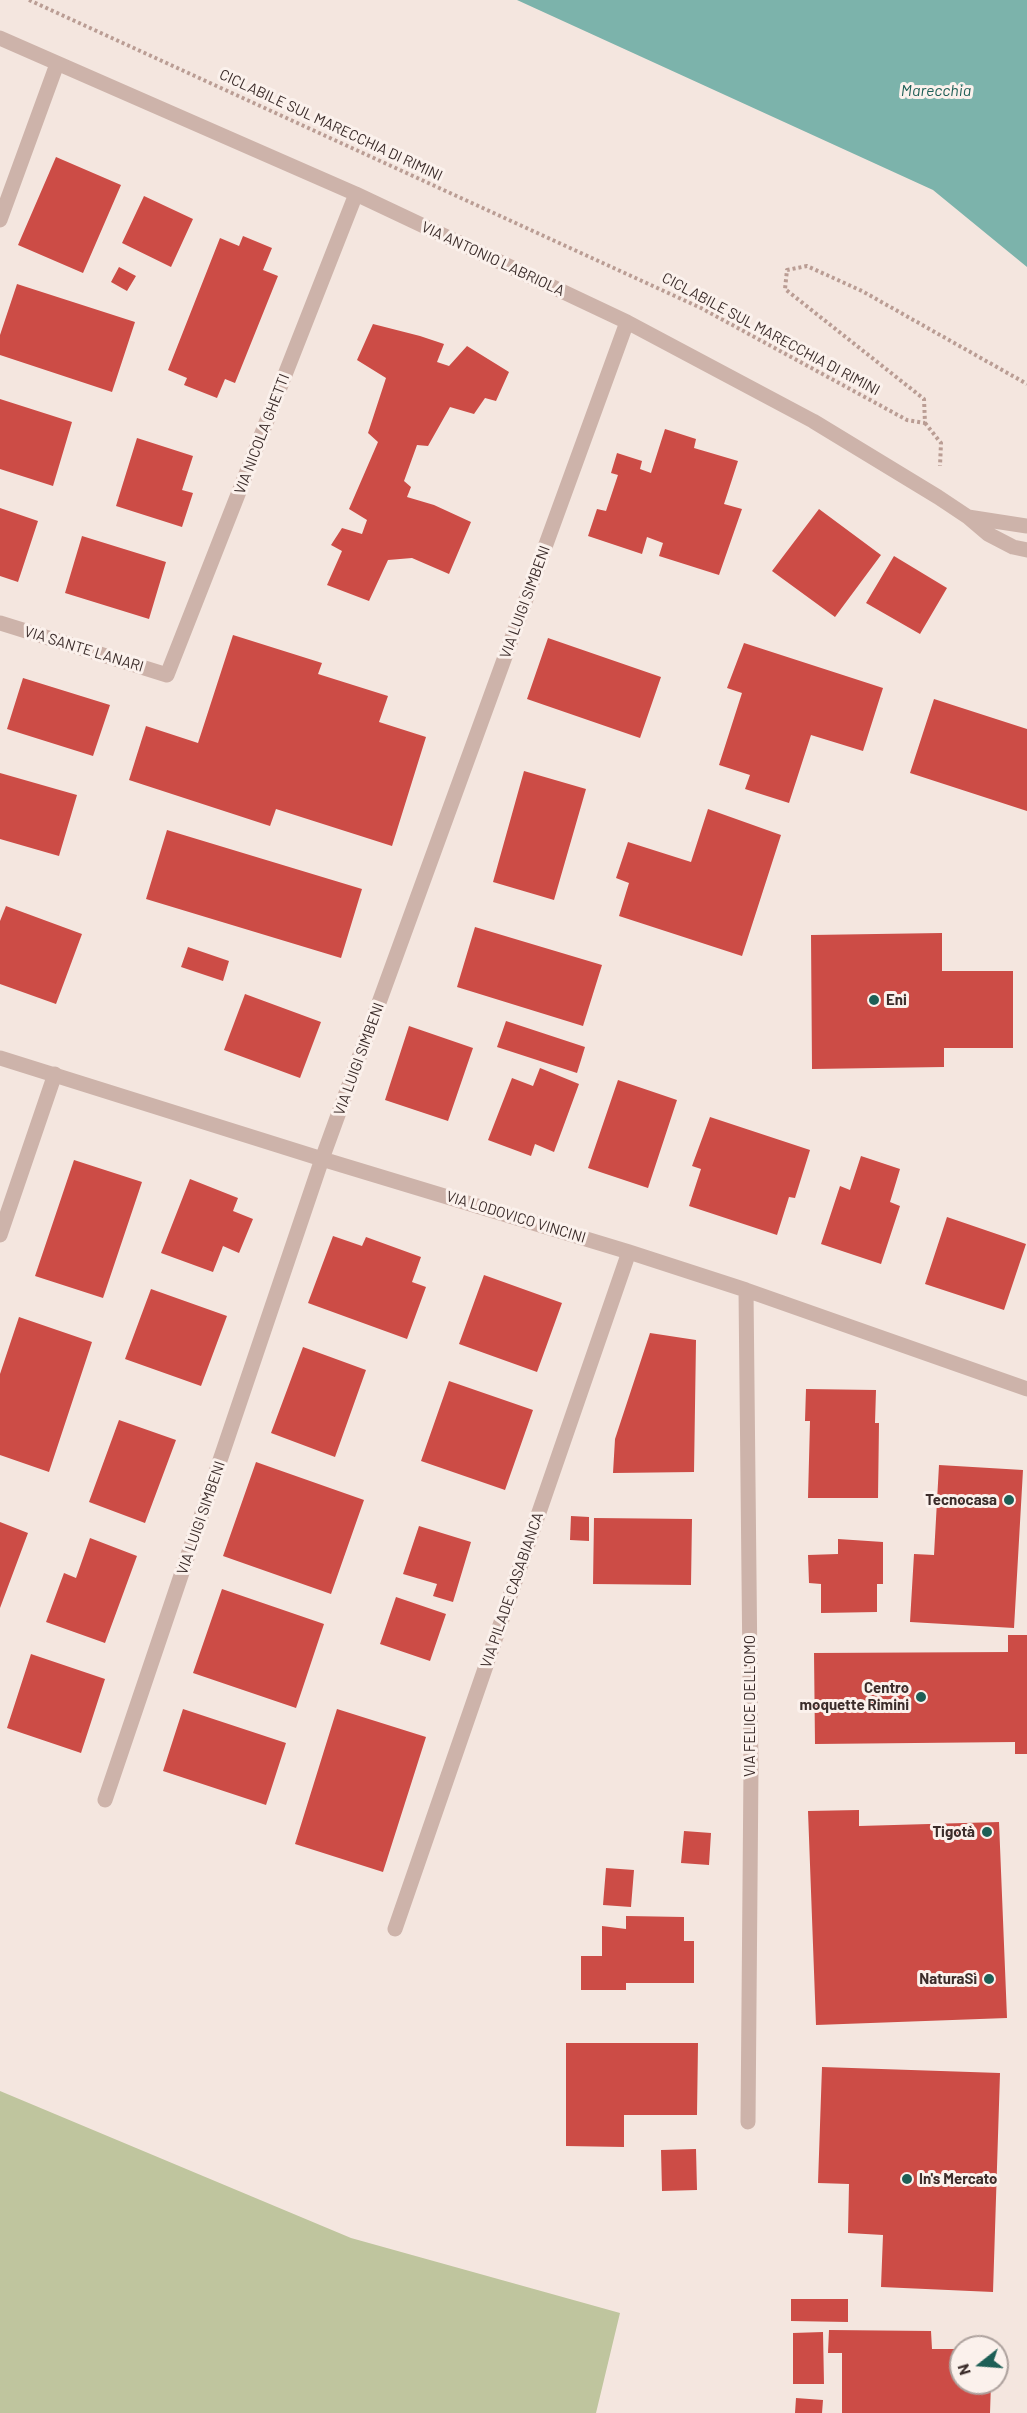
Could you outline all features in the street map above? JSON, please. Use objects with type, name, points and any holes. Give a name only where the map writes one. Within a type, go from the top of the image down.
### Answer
[{"type":"street","name":"VIA ANTONIO LABRIOLA","points":[[0,38],[356,194],[627,322],[813,421],[938,497],[968,517],[987,534],[1013,547],[1027,550]]},
{"type":"street","points":[[0,220],[57,63]]},
{"type":"street","name":"VIA NICOLA GHETTI","points":[[167,675],[356,194]]},
{"type":"street","name":"VIA LUIGI SIMBENI","points":[[105,1800],[322,1159],[627,322]]},
{"type":"street","name":"VIA ANTONIO LABRIOLA","points":[[968,517],[1027,526]]},
{"type":"street","name":"VIA SANTE LANARI","points":[[0,622],[167,675]]},
{"type":"street","name":"VIA LODOVICO VINCINI","points":[[0,1058],[629,1252],[746,1290],[1027,1389]]},
{"type":"street","points":[[0,1235],[55,1074]]},
{"type":"street","name":"VIA PILADE CASABIANCA","points":[[395,1929],[629,1252]]},
{"type":"street","name":"VIA FELICE DELL'OMO","points":[[746,1290],[751,1767],[748,2122]]},
{"type":"path","name":"CICLABILE SUL MARECCHIA DI RIMINI","points":[[29,0],[701,308],[907,420],[925,423],[924,399],[786,289],[787,270],[807,266],[862,291],[1027,384]]},
{"type":"path","points":[[925,423],[941,443],[938,497]]},
{"type":"green space","points":[[0,2091],[351,2238],[620,2313],[596,2413],[0,2413]]},
{"type":"water","name":"Marecchia","points":[[517,0],[1027,0],[1027,267],[933,190]]},
{"type":"building","points":[[56,157],[121,185],[83,273],[18,245]]},
{"type":"building","points":[[144,196],[193,219],[171,267],[122,243]]},
{"type":"building","points":[[243,236],[272,248],[263,270],[278,276],[235,383],[225,379],[217,398],[184,385],[187,378],[168,370],[220,238],[239,246]]},
{"type":"building","points":[[119,267],[136,276],[127,291],[111,282]]},
{"type":"building","points":[[17,284],[135,322],[112,392],[0,355],[0,335]]},
{"type":"building","points":[[373,324],[444,344],[437,362],[449,366],[467,346],[509,372],[496,401],[485,398],[474,414],[450,407],[428,446],[417,445],[404,481],[411,487],[407,497],[434,505],[471,522],[449,574],[412,558],[388,560],[369,601],[327,585],[342,551],[331,545],[342,528],[362,534],[367,520],[349,509],[378,442],[368,433],[386,378],[357,360]]},
{"type":"building","points":[[0,399],[72,422],[53,486],[0,469]]},
{"type":"building","points":[[665,429],[696,439],[694,448],[738,461],[724,504],[742,509],[719,575],[659,556],[663,543],[647,537],[642,554],[588,536],[597,509],[606,511],[618,475],[611,473],[617,453],[642,461],[640,469],[651,473]]},
{"type":"building","points":[[137,438],[193,456],[182,490],[193,493],[182,527],[116,506]]},
{"type":"building","points":[[0,508],[38,521],[18,582],[0,576]]},
{"type":"building","points":[[819,509],[881,555],[835,617],[772,571]]},
{"type":"building","points":[[82,536],[166,562],[149,619],[65,593]]},
{"type":"building","points":[[894,556],[947,588],[920,634],[866,603]]},
{"type":"building","points":[[233,635],[322,663],[318,674],[388,696],[379,722],[426,737],[392,846],[276,809],[270,826],[129,780],[146,726],[198,743]]},
{"type":"building","points":[[548,638],[661,677],[640,738],[527,699]]},
{"type":"building","points":[[744,643],[883,688],[863,751],[811,735],[789,803],[745,789],[750,775],[719,765],[742,693],[727,688]]},
{"type":"building","points":[[23,678],[110,705],[93,756],[7,729]]},
{"type":"building","points":[[934,699],[1027,729],[1027,811],[910,773]]},
{"type":"building","points":[[524,771],[586,789],[554,900],[493,882]]},
{"type":"building","points":[[0,773],[77,795],[59,856],[0,839]]},
{"type":"building","points":[[708,809],[781,835],[742,956],[619,916],[629,883],[616,878],[628,842],[691,862]]},
{"type":"building","points":[[167,830],[362,889],[341,958],[146,899]]},
{"type":"building","points":[[6,906],[82,934],[56,1004],[0,984],[0,921]]},
{"type":"building","points":[[475,927],[602,965],[583,1026],[457,987]]},
{"type":"building","points":[[942,933],[942,971],[1013,971],[1013,1048],[944,1048],[944,1067],[812,1069],[811,935]]},
{"type":"building","points":[[188,947],[229,961],[223,981],[181,967]]},
{"type":"building","points":[[245,994],[321,1022],[300,1078],[224,1050]]},
{"type":"building","points":[[506,1021],[585,1047],[577,1073],[497,1047]]},
{"type":"building","points":[[409,1026],[473,1048],[448,1121],[385,1100]]},
{"type":"building","points":[[540,1068],[579,1084],[554,1152],[535,1144],[531,1156],[488,1140],[512,1078],[533,1086]]},
{"type":"building","points":[[618,1080],[677,1100],[648,1188],[588,1168]]},
{"type":"building","points":[[710,1117],[810,1150],[795,1198],[789,1197],[777,1235],[689,1206],[701,1169],[692,1166]]},
{"type":"building","points":[[861,1156],[900,1169],[890,1202],[900,1206],[881,1264],[821,1244],[840,1186],[850,1190]]},
{"type":"building","points":[[74,1160],[142,1182],[103,1298],[35,1276]]},
{"type":"building","points":[[190,1179],[238,1198],[233,1211],[253,1219],[239,1253],[223,1246],[213,1272],[161,1253]]},
{"type":"building","points":[[947,1217],[1026,1244],[1004,1310],[925,1284]]},
{"type":"building","points":[[333,1236],[362,1246],[366,1237],[421,1257],[412,1282],[426,1287],[407,1339],[308,1303]]},
{"type":"building","points":[[484,1275],[562,1303],[537,1372],[459,1344]]},
{"type":"building","points":[[151,1289],[227,1316],[201,1386],[125,1359]]},
{"type":"building","points":[[19,1317],[92,1342],[49,1472],[0,1455],[0,1374]]},
{"type":"building","points":[[650,1333],[696,1340],[694,1472],[613,1473],[615,1439]]},
{"type":"building","points":[[303,1347],[366,1370],[335,1457],[271,1433]]},
{"type":"building","points":[[449,1381],[533,1410],[505,1490],[421,1461]]},
{"type":"building","points":[[806,1389],[876,1390],[875,1423],[879,1423],[878,1498],[808,1498],[810,1421],[805,1421]]},
{"type":"building","points":[[119,1420],[176,1440],[145,1523],[89,1502]]},
{"type":"building","points":[[256,1462],[364,1500],[331,1594],[223,1556]]},
{"type":"building","points":[[939,1465],[1023,1470],[1014,1628],[910,1622],[914,1554],[934,1555]]},
{"type":"building","points":[[571,1516],[589,1517],[589,1541],[570,1540]]},
{"type":"building","points":[[594,1518],[692,1519],[691,1585],[593,1584]]},
{"type":"building","points":[[0,1522],[28,1533],[0,1608]]},
{"type":"building","points":[[419,1526],[471,1542],[453,1602],[433,1596],[437,1584],[403,1574]]},
{"type":"building","points":[[90,1538],[137,1556],[105,1643],[46,1622],[64,1573],[76,1578]]},
{"type":"building","points":[[838,1539],[883,1542],[883,1584],[877,1584],[877,1612],[821,1613],[821,1584],[809,1583],[808,1555],[838,1554]]},
{"type":"building","points":[[222,1589],[324,1624],[296,1708],[193,1673]]},
{"type":"building","points":[[396,1597],[446,1614],[430,1661],[380,1644]]},
{"type":"building","name":"Centro moquette Rimini","points":[[1008,1635],[1027,1635],[1027,1754],[1015,1754],[1015,1742],[815,1744],[814,1653],[1008,1652]]},
{"type":"building","points":[[31,1654],[105,1679],[81,1753],[7,1728]]},
{"type":"building","points":[[183,1709],[286,1743],[266,1805],[163,1771]]},
{"type":"building","points":[[337,1709],[426,1737],[383,1872],[295,1844]]},
{"type":"building","points":[[859,1810],[859,1826],[999,1822],[1007,2018],[816,2025],[808,1811]]},
{"type":"building","points":[[684,1831],[711,1833],[709,1865],[681,1863]]},
{"type":"building","points":[[606,1868],[634,1870],[631,1907],[603,1905]]},
{"type":"building","points":[[626,1916],[684,1917],[684,1941],[694,1941],[694,1983],[626,1983],[626,1990],[581,1990],[581,1956],[602,1956],[602,1926],[626,1929]]},
{"type":"building","points":[[566,2043],[698,2043],[697,2115],[624,2115],[624,2147],[566,2146]]},
{"type":"building","name":"In's Mercato","points":[[822,2067],[1000,2073],[993,2292],[881,2287],[883,2235],[848,2233],[849,2184],[818,2183]]},
{"type":"building","points":[[696,2149],[697,2190],[662,2191],[661,2150]]},
{"type":"building","points":[[791,2299],[848,2299],[848,2322],[791,2321]]},
{"type":"building","points":[[829,2330],[931,2331],[932,2349],[949,2349],[949,2395],[991,2395],[990,2413],[842,2413],[842,2353],[828,2353]]},
{"type":"building","points":[[823,2332],[824,2384],[793,2384],[793,2333]]},
{"type":"building","points":[[796,2398],[823,2400],[822,2413],[795,2413]]},
{"type":"place","name":"Eni","points":[[874,1000]]},
{"type":"place","name":"Tecnocasa","points":[[1009,1500]]},
{"type":"place","name":"Centro moquette Rimini","points":[[921,1697]]},
{"type":"place","name":"Tigotà","points":[[987,1832]]},
{"type":"place","name":"NaturaSì","points":[[989,1979]]},
{"type":"place","name":"In's Mercato","points":[[907,2179]]}]
